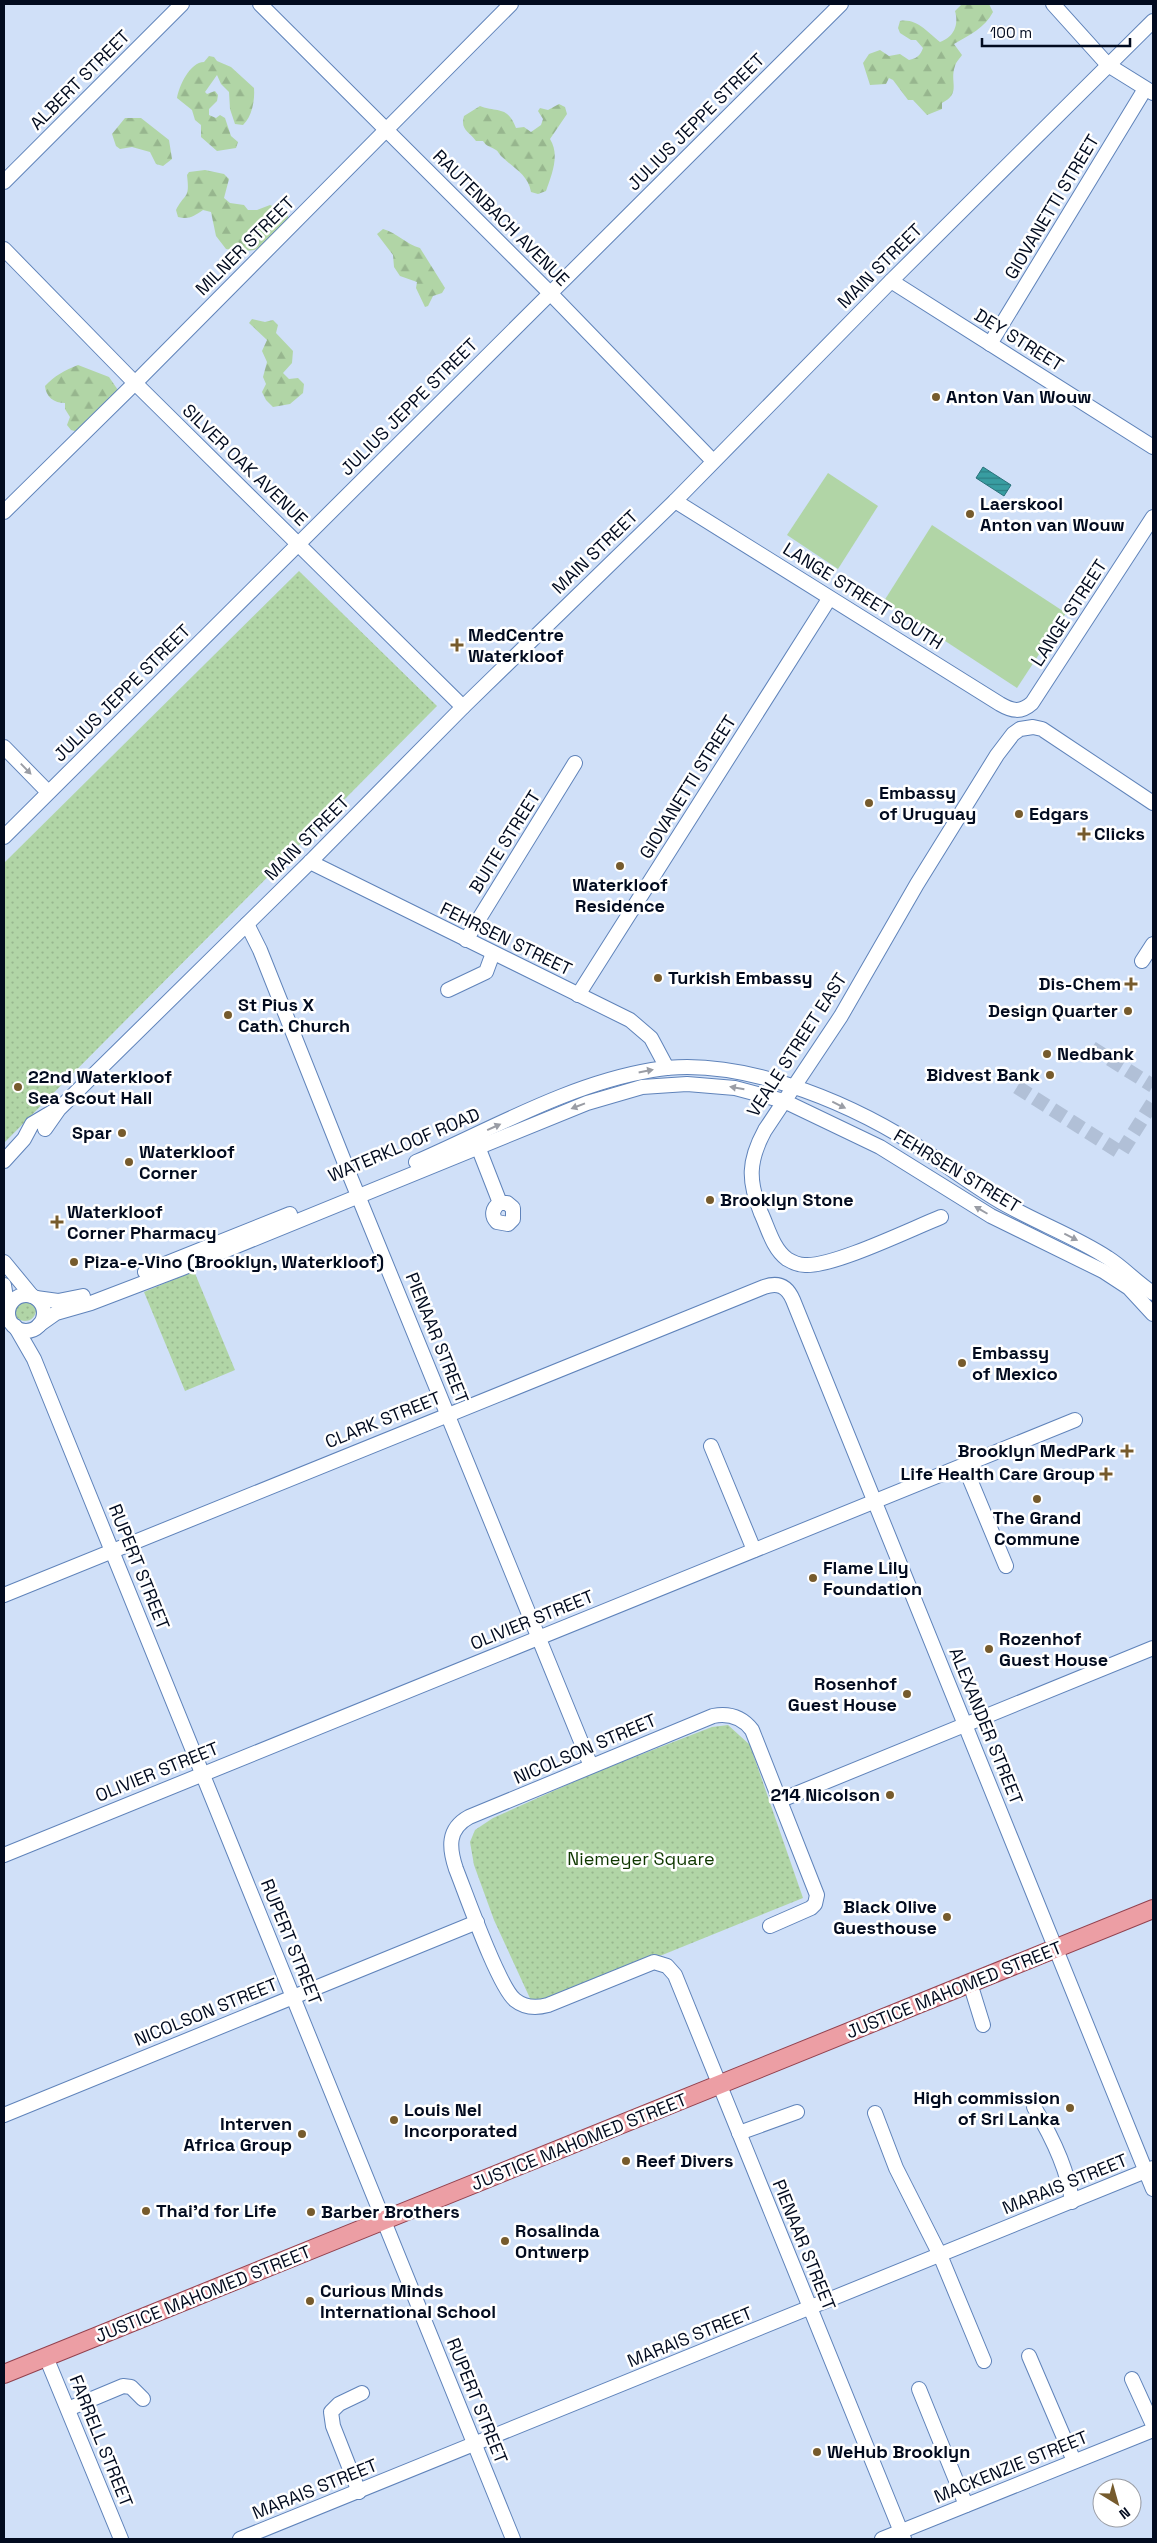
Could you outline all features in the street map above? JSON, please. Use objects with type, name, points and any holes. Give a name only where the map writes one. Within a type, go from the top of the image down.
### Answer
[{"type":"main road","name":"JUSTICE MAHOMED STREET","points":[[4,2374],[1153,1909]]},
{"type":"street","name":"ALBERT STREET","points":[[4,182],[182,4]]},
{"type":"street","name":"RAUTENBACH AVENUE","points":[[260,4],[550,293],[713,461]]},
{"type":"street","name":"MILNER STREET","points":[[4,512],[135,384],[386,128],[511,4]]},
{"type":"street","name":"JULIUS JEPPE STREET","points":[[4,837],[840,4]]},
{"type":"street","points":[[1052,4],[1108,65],[1149,91]]},
{"type":"street","name":"MAIN STREET","points":[[8,1158],[310,862],[463,707],[675,501],[891,281],[1153,21]]},
{"type":"street","name":"GIOVANETTI STREET","points":[[990,344],[1149,91]]},
{"type":"street","name":"SILVER OAK AVENUE","points":[[4,249],[135,384],[463,707]]},
{"type":"street","name":"DEY STREET","points":[[891,281],[1153,446]]},
{"type":"street","name":"LANGE STREET SOUTH","points":[[675,501],[1009,710],[1022,710],[1032,703]]},
{"type":"street","name":"LANGE STREET","points":[[1032,703],[1153,518]]},
{"type":"street","name":"GIOVANETTI STREET","points":[[578,995],[829,599]]},
{"type":"street","name":"VEALE STREET EAST","points":[[940,1216],[832,1261],[805,1266],[787,1259],[774,1242],[753,1194],[751,1180],[758,1144],[841,1015],[917,884],[997,754],[1013,734],[1026,727],[1038,728],[1048,732],[1153,803]]},
{"type":"street","points":[[4,746],[48,792]]},
{"type":"street","name":"BUITE STREET","points":[[466,940],[575,763]]},
{"type":"street","name":"FEHRSEN STREET","points":[[310,862],[637,1024],[655,1043],[667,1068]]},
{"type":"street","name":"PIENAAR STREET","points":[[247,924],[260,950],[356,1192],[591,1766]]},
{"type":"street","points":[[1142,961],[1153,944]]},
{"type":"street","points":[[448,990],[486,972],[493,953]]},
{"type":"street","name":"WATERKLOOF ROAD","points":[[37,1326],[56,1313],[91,1303],[526,1120],[605,1081],[667,1068],[702,1067],[725,1070],[794,1086]]},
{"type":"street","name":"WATERKLOOF ROAD","points":[[526,1120],[599,1098],[662,1084],[736,1088],[784,1101]]},
{"type":"street","name":"FEHRSEN STREET","points":[[794,1086],[827,1100],[913,1143],[998,1200],[1106,1256],[1153,1293]]},
{"type":"street","name":"FEHRSEN STREET","points":[[784,1101],[880,1147],[991,1216],[1058,1247],[1118,1280],[1136,1294],[1153,1314]]},
{"type":"street","points":[[476,1141],[500,1203]]},
{"type":"street","points":[[998,1200],[1006,1214],[1046,1235],[1058,1247]]},
{"type":"street","name":"WATERKLOOF ROAD","points":[[34,1297],[58,1301],[79,1297],[232,1243]]},
{"type":"street","points":[[4,1262],[41,1304],[44,1311],[37,1326],[25,1330],[14,1326],[10,1321],[4,1285]]},
{"type":"street","name":"CLARK STREET","points":[[4,1595],[448,1414],[764,1287],[777,1284]]},
{"type":"street","name":"ALEXANDER STREET","points":[[777,1284],[791,1294],[1056,1948],[1150,2170],[1153,2189]]},
{"type":"street","points":[[8,1312],[10,1305],[16,1298],[25,1295],[34,1297]]},
{"type":"street","name":"RUPERT STREET","points":[[14,1326],[34,1359],[513,2539]]},
{"type":"street","name":"RUPERT STREET","points":[[34,1359],[32,1343],[37,1326]]},
{"type":"street","name":"OLIVIER STREET","points":[[4,1855],[1075,1420]]},
{"type":"street","points":[[711,1446],[754,1550]]},
{"type":"street","points":[[964,1465],[1006,1566]]},
{"type":"street","points":[[781,1800],[1153,1648]]},
{"type":"street","name":"NICOLSON STREET","points":[[668,1966],[658,1962],[648,1964],[548,2005],[531,2007],[516,2001],[508,1993],[477,1922],[451,1852],[452,1836],[457,1826],[469,1817],[713,1716],[731,1715],[741,1720],[752,1730],[816,1890],[817,1899],[806,1911],[770,1926]]},
{"type":"street","name":"NICOLSON STREET","points":[[4,2114],[477,1922]]},
{"type":"street","name":"PIENAAR STREET","points":[[668,1966],[675,1975],[902,2535]]},
{"type":"street","points":[[970,1983],[983,2025]]},
{"type":"street","points":[[1034,2107],[1048,2131],[1070,2183],[1072,2202]]},
{"type":"street","points":[[739,2133],[797,2112]]},
{"type":"street","points":[[874,2113],[907,2193],[940,2255],[984,2361]]},
{"type":"street","name":"MARAIS STREET","points":[[240,2539],[1150,2170]]},
{"type":"street","points":[[1029,2356],[1074,2462]]},
{"type":"street","name":"FARRELL STREET","points":[[46,2357],[121,2539]]},
{"type":"street","points":[[1132,2380],[1153,2425]]},
{"type":"street","points":[[68,2409],[123,2386],[131,2387],[143,2399]]},
{"type":"street","points":[[919,2388],[966,2505]]},
{"type":"street","points":[[359,2492],[333,2426],[331,2412],[339,2404],[362,2393]]},
{"type":"street","name":"MACKENZIE STREET","points":[[882,2539],[902,2535],[966,2505],[1153,2430]]},
{"type":"green space","points":[[962,4],[989,4],[993,12],[981,27],[954,44],[962,55],[956,63],[952,95],[942,103],[942,109],[927,115],[913,100],[908,100],[893,80],[889,78],[886,84],[870,85],[863,63],[869,54],[880,50],[889,56],[900,54],[909,60],[918,56],[922,51],[923,48],[916,40],[911,40],[900,33],[898,28],[900,21],[917,24],[940,42],[952,34],[956,26],[955,11]]},
{"type":"green space","points":[[209,56],[231,67],[254,88],[252,108],[249,118],[243,125],[235,124],[230,109],[229,92],[221,84],[217,75],[205,92],[207,94],[215,91],[218,95],[217,101],[209,109],[209,115],[216,118],[220,115],[225,118],[231,136],[238,142],[236,148],[217,151],[201,137],[201,125],[195,120],[192,110],[177,98],[180,87],[190,70],[199,63],[204,62]]},
{"type":"green space","points":[[559,104],[565,107],[567,114],[550,139],[554,151],[554,165],[546,191],[538,194],[531,192],[527,180],[497,150],[483,141],[476,141],[463,124],[464,116],[480,106],[505,113],[513,121],[516,128],[524,127],[531,132],[541,125],[543,119],[538,111],[540,108],[548,110]]},
{"type":"green space","points":[[125,118],[141,118],[169,140],[172,159],[163,166],[156,164],[150,152],[132,147],[120,149],[116,146],[112,134]]},
{"type":"green space","points":[[205,170],[224,174],[229,179],[224,198],[230,203],[244,205],[248,210],[257,210],[270,205],[286,212],[289,219],[275,236],[263,246],[248,251],[226,249],[216,236],[211,212],[203,210],[194,216],[185,218],[178,217],[176,210],[186,195],[188,188],[187,175],[189,172]]},
{"type":"green space","points":[[383,229],[420,248],[445,288],[442,293],[433,296],[428,306],[425,307],[416,288],[417,282],[400,276],[394,267],[393,255],[377,234]]},
{"type":"green space","points":[[252,319],[265,322],[273,320],[278,325],[276,333],[293,351],[292,363],[283,373],[289,379],[298,378],[304,384],[303,393],[290,404],[273,407],[266,400],[262,392],[266,384],[263,377],[267,362],[262,351],[267,340],[249,323]]},
{"type":"green space","points":[[78,365],[109,377],[120,393],[116,396],[110,396],[100,411],[78,432],[71,430],[67,425],[70,417],[65,409],[65,403],[51,399],[45,386],[52,379]]},
{"type":"green space","points":[[828,473],[878,506],[838,569],[787,535]]},
{"type":"green space","points":[[932,525],[1066,613],[1017,688],[884,601]]},
{"type":"green space","points":[[299,571],[437,706],[4,1143],[4,863]]},
{"type":"green space","points":[[194,1271],[235,1370],[185,1391],[144,1292]]},
{"type":"green space","points":[[25,1299],[33,1302],[36,1310],[33,1318],[25,1321],[17,1318],[14,1310],[17,1302]]},
{"type":"green space","name":"Niemeyer Square","points":[[728,1725],[750,1745],[803,1898],[534,2007],[494,1920],[474,1865],[470,1842],[475,1830],[493,1818],[596,1772],[712,1727]]},
{"type":"shaded area","points":[[983,467],[1011,485],[1004,496],[976,478]]},
{"type":"tunnel","points":[[1092,1048],[1153,1086]]},
{"type":"tunnel","points":[[1017,1087],[1121,1153],[1153,1102]]},
{"type":"place","name":"Anton Van Wouw","points":[[936,397]]},
{"type":"place","name":"Laerskool Anton van Wouw","points":[[970,514]]},
{"type":"place","name":"MedCentre Waterkloof","points":[[457,645]]},
{"type":"place","name":"Embassy of Uruguay","points":[[869,803]]},
{"type":"place","name":"Edgars","points":[[1019,814]]},
{"type":"place","name":"Clicks","points":[[1084,834]]},
{"type":"place","name":"Waterkloof Residence","points":[[620,866]]},
{"type":"place","name":"Turkish Embassy","points":[[658,978]]},
{"type":"place","name":"Dis-Chem","points":[[1131,984]]},
{"type":"place","name":"Design Quarter","points":[[1128,1011]]},
{"type":"place","name":"St Pius X Cath. Church","points":[[228,1015]]},
{"type":"place","name":"Nedbank","points":[[1047,1054]]},
{"type":"place","name":"Bidvest Bank","points":[[1050,1075]]},
{"type":"place","name":"22nd Waterkloof Sea Scout Hall","points":[[18,1087]]},
{"type":"place","name":"Spar","points":[[122,1133]]},
{"type":"place","name":"Waterkloof Corner","points":[[129,1162]]},
{"type":"place","name":"Brooklyn Stone","points":[[710,1200]]},
{"type":"place","name":"Waterkloof Corner Pharmacy","points":[[57,1222]]},
{"type":"place","name":"Piza-e-Vino (Brooklyn, Waterkloof)","points":[[74,1262]]},
{"type":"place","name":"Embassy of Mexico","points":[[962,1363]]},
{"type":"place","name":"Brooklyn MedPark","points":[[1127,1451]]},
{"type":"place","name":"Life Health Care Group","points":[[1106,1474]]},
{"type":"place","name":"The Grand Commune","points":[[1037,1499]]},
{"type":"place","name":"Flame Lily Foundation","points":[[813,1578]]},
{"type":"place","name":"Rozenhof Guest House","points":[[989,1649]]},
{"type":"place","name":"Rosenhof Guest House","points":[[907,1694]]},
{"type":"place","name":"214 Nicolson","points":[[890,1795]]},
{"type":"place","name":"Black Olive Guesthouse","points":[[947,1917]]},
{"type":"place","name":"High commission of Sri Lanka","points":[[1070,2108]]},
{"type":"place","name":"Louis Nel Incorporated","points":[[394,2120]]},
{"type":"place","name":"Interven Africa Group","points":[[302,2134]]},
{"type":"place","name":"Reef Divers","points":[[626,2161]]},
{"type":"place","name":"Thai'd for Life","points":[[146,2211]]},
{"type":"place","name":"Barber Brothers","points":[[311,2212]]},
{"type":"place","name":"Rosalinda Ontwerp","points":[[505,2241]]},
{"type":"place","name":"Curious Minds International School","points":[[310,2301]]},
{"type":"place","name":"WeHub Brooklyn","points":[[817,2452]]}]
